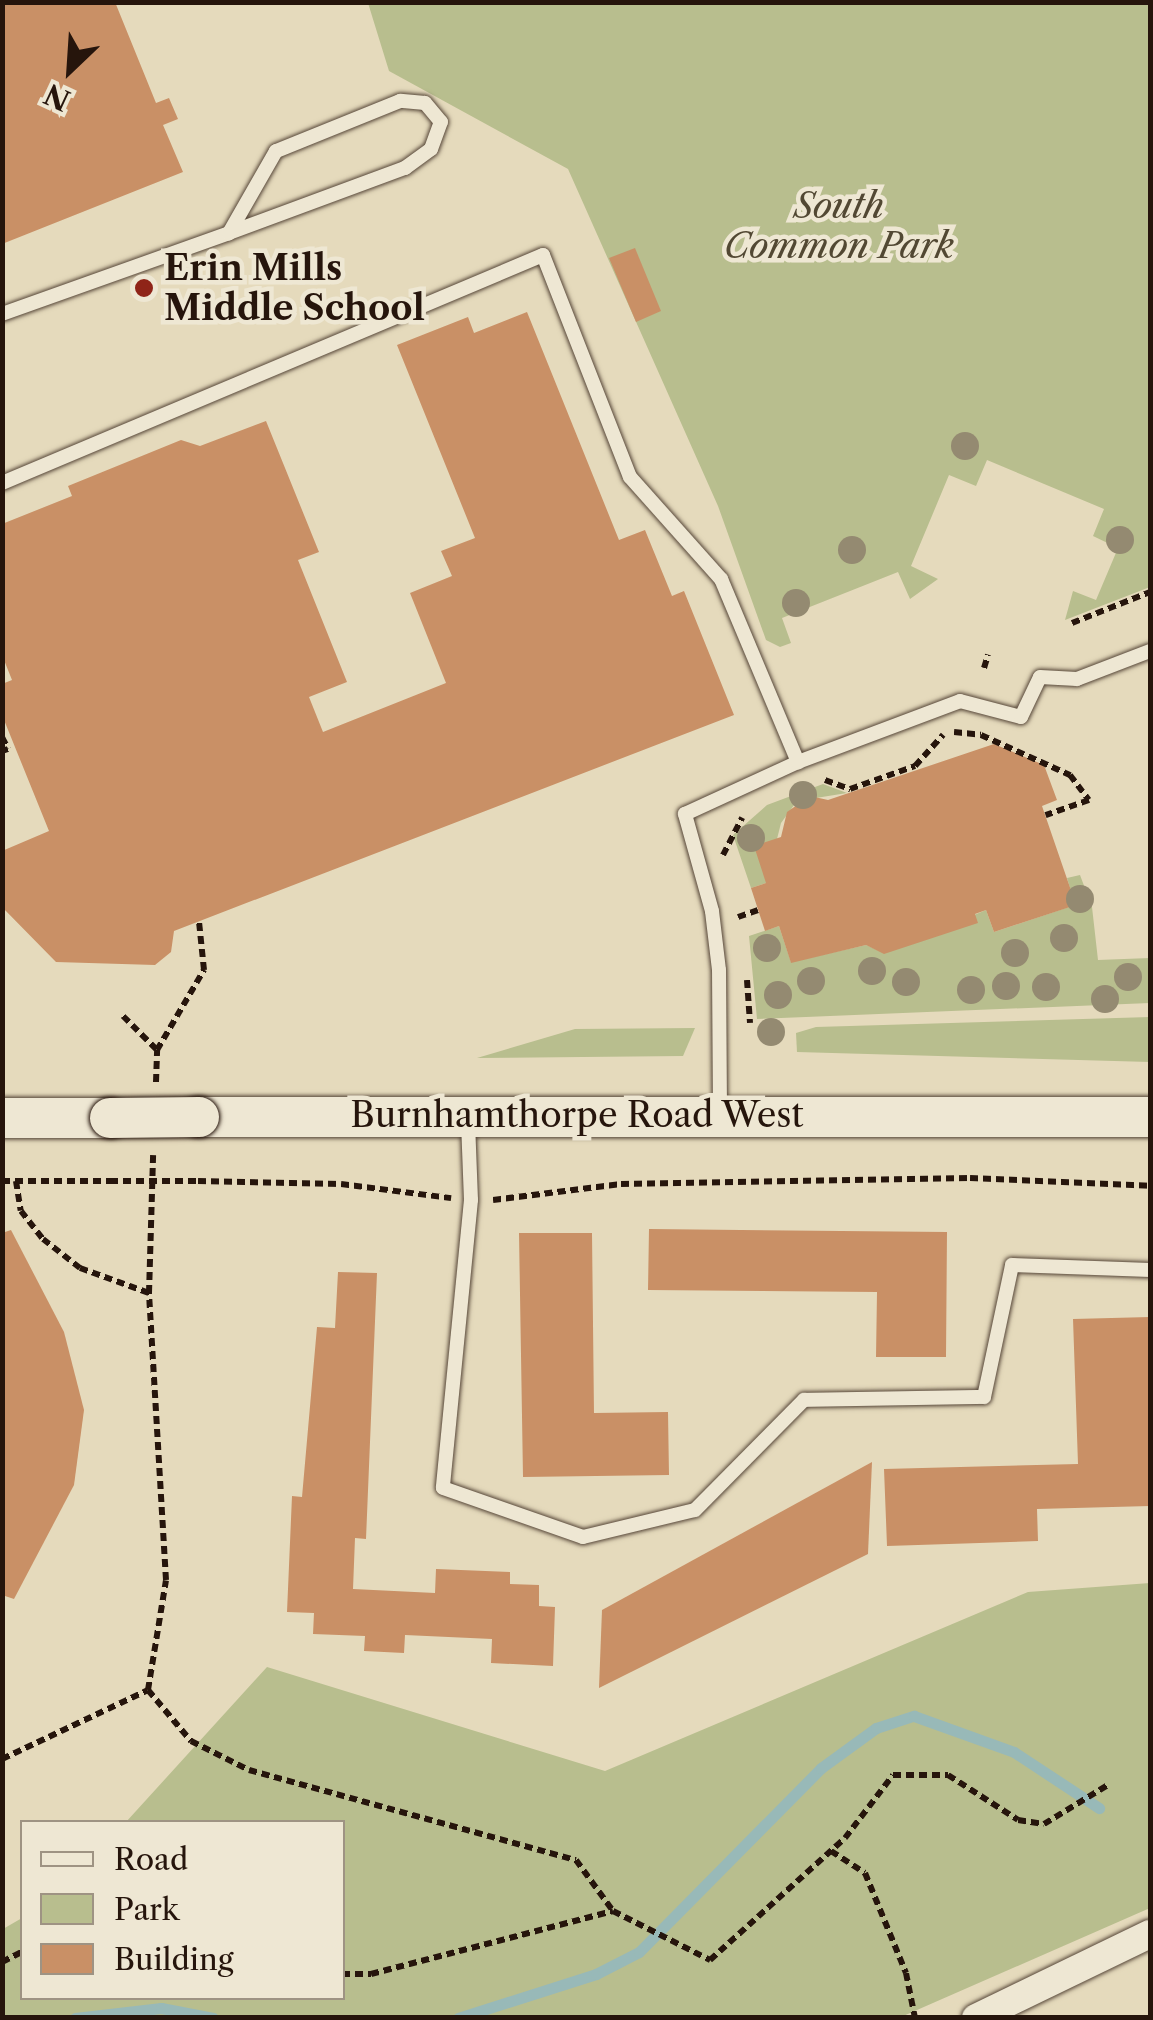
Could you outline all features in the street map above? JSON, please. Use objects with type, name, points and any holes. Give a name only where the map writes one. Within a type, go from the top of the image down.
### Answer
[{"type":"main road","name":"Burnhamthorpe Road West","points":[[2,1118],[720,1112],[1150,1117]]},
{"type":"street","points":[[976,2018],[1150,1934]]},
{"type":"lane","points":[[2,314],[229,234],[405,168],[431,148],[441,122],[425,104],[400,102],[276,151],[229,234]]},
{"type":"lane","points":[[2,483],[542,255],[630,477],[721,579],[798,762]]},
{"type":"lane","points":[[720,1112],[719,970],[712,910],[686,814],[798,762],[960,701],[1021,718],[1040,677],[1077,679],[1150,651]]},
{"type":"lane","points":[[468,1113],[472,1200],[443,1488],[583,1537],[695,1510],[804,1400],[984,1397],[1012,1265],[1150,1270]]},
{"type":"path","points":[[1072,623],[1150,592]]},
{"type":"path","points":[[984,668],[988,655]]},
{"type":"path","points":[[810,785],[826,779],[850,789],[915,766],[944,733],[961,731],[1048,762],[1085,791],[1089,800],[1046,816]]},
{"type":"path","points":[[2,737],[8,749],[2,751]]},
{"type":"path","points":[[727,874],[727,838],[752,811]]},
{"type":"path","points":[[736,906],[742,936]]},
{"type":"path","points":[[738,917],[758,910]]},
{"type":"path","points":[[156,1088],[157,1050],[186,1007],[204,970],[199,922]]},
{"type":"path","points":[[747,972],[750,1024]]},
{"type":"path","points":[[123,1016],[157,1050]]},
{"type":"path","points":[[154,1144],[149,1292],[166,1580],[148,1690],[191,1741],[249,1770],[576,1860],[613,1911],[710,1960],[831,1851],[893,1775],[920,1770],[948,1775],[1018,1820],[1044,1824],[1068,1815],[1108,1785]]},
{"type":"path","points":[[2,1181],[340,1184],[472,1200],[622,1184],[970,1178],[1150,1186]]},
{"type":"path","points":[[16,1181],[21,1211],[43,1238],[80,1268],[149,1292]]},
{"type":"path","points":[[2,1759],[148,1690]]},
{"type":"path","points":[[831,1851],[865,1872],[906,1973],[915,2018]]},
{"type":"path","points":[[345,1974],[371,1974],[613,1911]]},
{"type":"green space","name":"South Common Park","points":[[368,3],[1150,3],[1150,587],[1065,620],[1073,591],[1096,600],[1118,548],[1093,536],[1104,509],[987,460],[976,486],[949,475],[911,566],[938,579],[910,599],[898,572],[782,618],[791,643],[780,647],[766,640],[718,506],[568,169],[389,71]]},
{"type":"green space","points":[[823,784],[847,793],[797,801],[781,823],[766,883],[751,888],[733,835],[767,805]]},
{"type":"green space","points":[[1080,875],[1092,907],[1098,960],[1150,958],[1150,1003],[757,1019],[749,936],[779,926],[791,962],[866,945],[884,953],[986,910],[994,932],[1075,905],[1067,878]]},
{"type":"green space","points":[[1150,1017],[1150,1062],[797,1052],[796,1033],[816,1027]]},
{"type":"green space","points":[[695,1028],[683,1056],[477,1058],[575,1029]]},
{"type":"green space","points":[[1150,1583],[1150,1908],[901,2017],[3,2017],[3,1929],[20,1919],[20,2000],[345,2000],[345,1820],[128,1820],[267,1667],[605,1771],[1028,1592]]},
{"type":"building","points":[[2,2],[115,2],[156,103],[169,98],[178,119],[163,125],[183,172],[2,244]]},
{"type":"building","points":[[635,248],[661,311],[636,322],[609,258]]},
{"type":"building","points":[[527,312],[619,540],[645,530],[672,596],[684,591],[734,715],[174,931],[171,952],[155,965],[56,962],[2,907],[2,851],[49,831],[2,715],[2,684],[12,680],[2,655],[2,524],[72,496],[68,486],[181,440],[200,446],[266,421],[319,552],[298,560],[347,682],[309,697],[323,732],[446,683],[410,593],[452,576],[441,551],[475,538],[397,345],[468,317],[474,333]]},
{"type":"building","points":[[994,744],[1044,765],[1057,800],[1042,806],[1076,905],[994,932],[986,910],[975,914],[978,923],[884,954],[866,945],[791,963],[779,926],[765,931],[751,888],[766,883],[754,846],[781,837],[787,812],[810,796],[828,800]]},
{"type":"building","points":[[649,1229],[947,1232],[946,1357],[876,1357],[877,1292],[648,1290]]},
{"type":"building","points":[[11,1230],[64,1332],[84,1410],[74,1485],[14,1599],[2,1595],[2,1233]]},
{"type":"building","points":[[519,1233],[592,1233],[594,1413],[668,1412],[669,1475],[523,1477]]},
{"type":"building","points":[[338,1272],[377,1273],[366,1539],[355,1538],[353,1589],[435,1593],[436,1569],[510,1572],[510,1584],[539,1585],[539,1606],[555,1607],[553,1666],[491,1663],[492,1639],[405,1635],[404,1653],[364,1651],[365,1636],[313,1634],[314,1613],[287,1612],[292,1496],[302,1497],[317,1327],[335,1328]]},
{"type":"building","points":[[1150,1317],[1150,1506],[1037,1509],[1038,1541],[887,1546],[884,1469],[1078,1464],[1073,1319]]},
{"type":"building","points":[[872,1462],[868,1554],[599,1688],[602,1610]]},
{"type":"waterway","points":[[458,2018],[596,1974],[639,1952],[821,1768],[876,1728],[914,1716],[1014,1752],[1099,1808]]},
{"type":"waterway","points":[[75,2018],[161,2008],[213,2018]]},
{"type":"place","name":"Erin Mills Middle School","points":[[144,288]]}]
